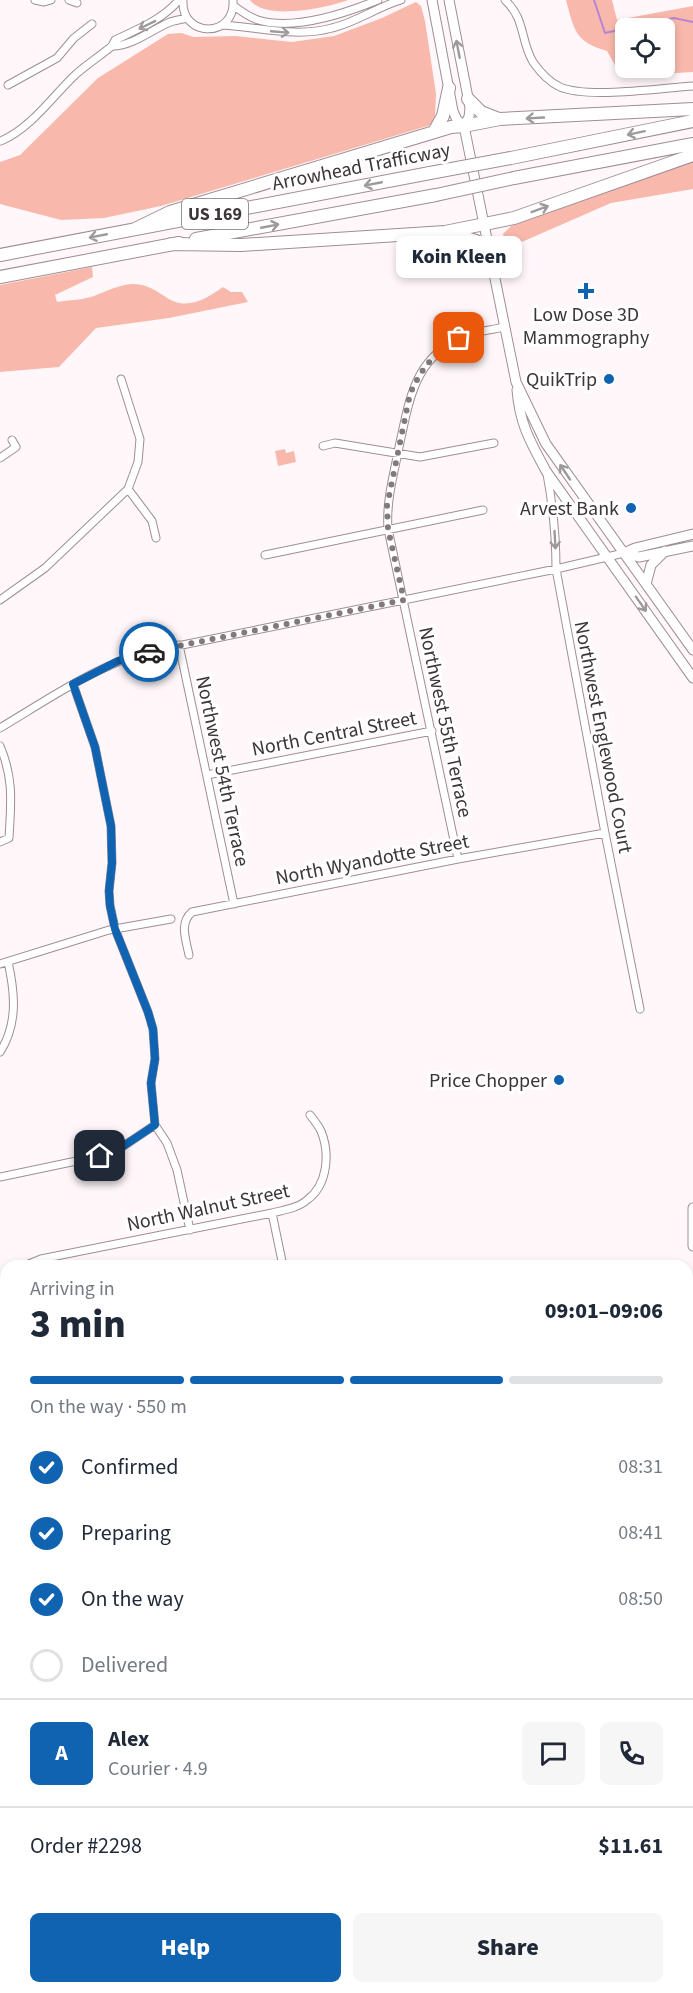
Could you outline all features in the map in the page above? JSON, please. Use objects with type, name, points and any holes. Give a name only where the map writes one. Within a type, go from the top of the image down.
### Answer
[{"type":"highway","points":[[434,132],[443,116],[449,88]]},
{"type":"highway","points":[[468,99],[481,112],[500,119]]},
{"type":"highway","points":[[135,229],[170,212],[451,127],[500,119],[693,109]]},
{"type":"highway","name":"Arrowhead Trafficway","points":[[0,255],[693,121]]},
{"type":"highway","name":"Arrowhead Trafficway","points":[[0,277],[693,144]]},
{"type":"highway","points":[[171,244],[241,246],[445,232],[514,218],[693,154]]},
{"type":"highway","points":[[445,232],[476,241],[489,250]]},
{"type":"main road","points":[[432,0],[453,111],[457,120],[464,126],[516,382],[520,418],[546,471],[693,678]]},
{"type":"main road","points":[[448,0],[468,99],[469,117],[464,126]]},
{"type":"main road","points":[[516,382],[546,444],[693,650]]},
{"type":"main road","points":[[624,553],[635,548],[693,534]]},
{"type":"main road","points":[[624,553],[639,557],[693,546]]},
{"type":"main road","points":[[646,584],[651,565],[666,551]]},
{"type":"main road","points":[[693,1208],[693,1246]]},
{"type":"street","points":[[35,0],[44,2],[51,0]]},
{"type":"street","points":[[69,0],[77,3]]},
{"type":"street","points":[[181,0],[183,11],[192,24],[207,29],[222,25],[296,33],[309,33],[335,27],[401,0]]},
{"type":"street","points":[[1,141],[12,136],[34,118],[76,74],[112,46],[115,40],[159,19],[181,0]]},
{"type":"street","points":[[222,25],[232,13],[234,3],[252,18],[272,22],[304,21],[333,16],[347,13],[378,0]]},
{"type":"street","points":[[505,0],[521,23],[527,49],[533,61],[550,81],[559,86],[584,93],[693,86]]},
{"type":"street","points":[[333,16],[335,27]]},
{"type":"street","points":[[112,46],[120,46],[168,23],[187,18]]},
{"type":"street","points":[[8,85],[57,58],[74,38],[92,24]]},
{"type":"street","name":"Northwest 55th Terrace","points":[[458,859],[388,529],[387,506],[410,394],[417,378],[431,359],[459,338],[504,327]]},
{"type":"street","points":[[0,600],[45,568],[128,489],[138,462],[140,439],[121,379]]},
{"type":"street","points":[[0,458],[16,447],[12,440]]},
{"type":"street","points":[[323,446],[335,443],[420,457],[494,443]]},
{"type":"street","name":"Northwest Englewood Court","points":[[546,471],[554,519],[556,569],[640,1009]]},
{"type":"street","points":[[128,489],[152,521],[156,537]]},
{"type":"street","points":[[265,555],[483,510]]},
{"type":"street","points":[[0,728],[73,684],[118,661],[138,654],[556,569],[624,553]]},
{"type":"street","name":"Northwest 54th Terrace","points":[[179,645],[234,904]]},
{"type":"street","points":[[73,684],[95,747],[111,826],[112,863],[109,891],[115,929],[153,1029],[155,1059],[151,1083],[155,1125],[167,1143],[177,1170],[190,1230]]},
{"type":"street","name":"North Central Street","points":[[207,775],[432,731]]},
{"type":"street","points":[[0,746],[8,764],[10,779],[9,838],[0,842]]},
{"type":"street","name":"North Wyandotte Street","points":[[189,955],[184,927],[188,914],[192,912],[458,859],[605,833]]},
{"type":"street","points":[[0,1052],[10,1031],[14,1008],[14,990],[4,963],[115,929],[171,919]]},
{"type":"street","name":"North Walnut Street","points":[[39,1260],[272,1213],[290,1209],[307,1201],[319,1187],[326,1160],[325,1144],[320,1129],[310,1115]]},
{"type":"street","points":[[0,1177],[100,1156],[122,1147],[155,1125]]},
{"type":"street","points":[[272,1213],[282,1260]]},
{"type":"shaded area","points":[[250,0],[348,0],[312,9],[282,11],[269,10]]},
{"type":"shaded area","points":[[566,0],[612,0],[616,18],[615,65],[607,51],[582,39],[574,27]]},
{"type":"shaded area","points":[[416,2],[421,6],[425,21],[436,94],[435,116],[431,125],[161,206],[104,218],[61,220],[0,204],[0,162],[20,155],[98,78],[168,34],[181,33],[194,37],[235,36],[292,42],[334,36]]},
{"type":"shaded area","points":[[693,6],[693,72],[675,73],[675,18],[628,18]]},
{"type":"shaded area","points":[[693,161],[693,189],[611,203],[506,249],[503,234],[512,225]]},
{"type":"shaded area","points":[[92,267],[93,277],[55,295],[57,302],[90,297],[133,284],[154,289],[175,302],[186,304],[209,296],[223,287],[231,292],[242,292],[248,302],[169,318],[96,328],[59,367],[0,372],[0,285]]},
{"type":"shaded area","points":[[285,449],[286,453],[294,451],[296,462],[278,466],[275,451]]},
{"type":"waterway","points":[[594,0],[605,33],[674,18],[693,22]]},
{"type":"way so far","points":[[149,652],[404,600],[388,529],[387,506],[410,394],[423,368],[439,351],[459,338]]},
{"type":"place","name":"Low Dose 3D Mammography","points":[[586,291]]},
{"type":"place","name":"Koin Kleen","points":[[459,338]]},
{"type":"place","name":"QuikTrip","points":[[609,379]]},
{"type":"place","name":"Arvest Bank","points":[[631,508]]},
{"type":"place","name":"Price Chopper","points":[[559,1080]]},
{"type":"route","points":[[100,1156],[122,1147],[155,1125],[151,1083],[155,1047],[150,1017],[115,929],[110,906],[109,882],[112,863],[111,826],[95,747],[73,684],[118,661],[149,652]]}]
